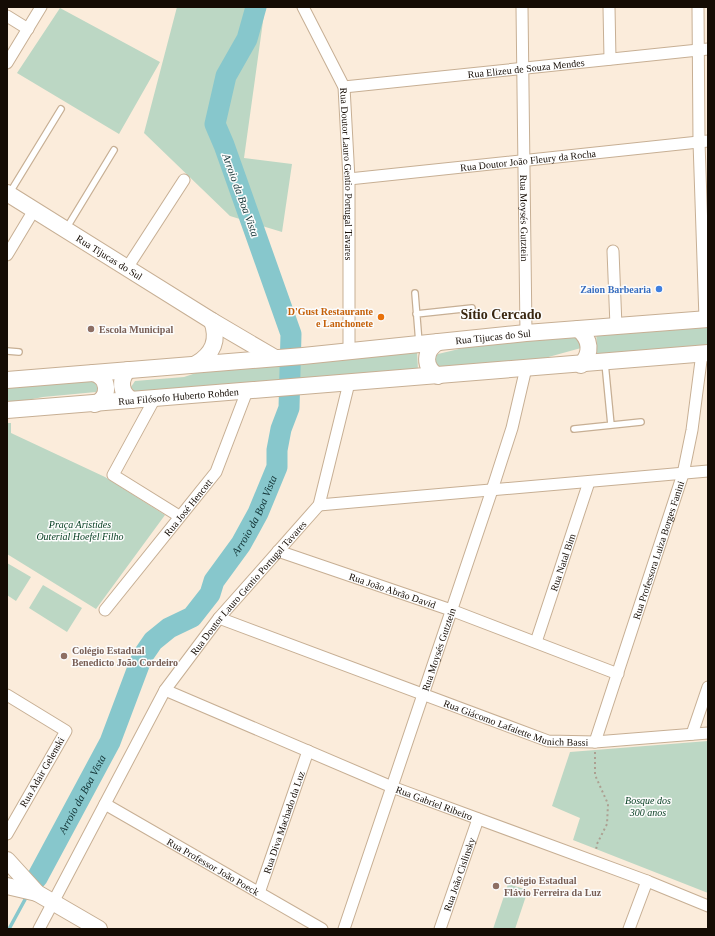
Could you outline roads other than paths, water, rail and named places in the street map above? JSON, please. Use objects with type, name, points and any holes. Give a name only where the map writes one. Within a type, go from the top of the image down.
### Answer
[{"type":"main road","name":"Rua Tijucas do Sul","points":[[8,193],[212,321],[277,358],[526,333],[706,319]]},
{"type":"main road","points":[[196,364],[205,359],[214,346],[216,331],[212,321]]},
{"type":"main road","points":[[578,329],[586,336],[589,346],[587,356],[580,365]]},
{"type":"main road","points":[[438,342],[429,349],[426,360],[430,370],[438,376]]},
{"type":"main road","points":[[349,383],[526,368],[580,365],[705,353]]},
{"type":"main road","points":[[7,380],[277,358]]},
{"type":"main road","points":[[128,370],[123,377],[122,386],[125,394],[132,400]]},
{"type":"main road","points":[[93,373],[101,377],[106,385],[106,394],[95,404]]},
{"type":"main road","name":"Rua Filósofo Huberto Rohden","points":[[7,410],[349,383]]},
{"type":"main road","points":[[7,860],[37,893],[99,929]]},
{"type":"main road","points":[[7,886],[37,893]]},
{"type":"street","points":[[7,63],[41,7]]},
{"type":"street","name":"Rua Doutor Lauro Gentio Portugal Tavares","points":[[303,7],[344,88],[348,179],[349,351]]},
{"type":"street","name":"Rua Moysés Gutztein","points":[[522,7],[526,333]]},
{"type":"street","points":[[609,7],[610,59]]},
{"type":"street","points":[[698,7],[703,50],[706,319]]},
{"type":"street","points":[[7,16],[28,29]]},
{"type":"street","name":"Rua Elizeu de Souza Mendes","points":[[344,88],[703,50]]},
{"type":"street","name":"Rua Doutor João Fleury da Rocha","points":[[348,179],[524,159],[704,141]]},
{"type":"street","points":[[127,268],[184,180]]},
{"type":"street","points":[[7,255],[34,210]]},
{"type":"street","points":[[613,251],[616,326]]},
{"type":"street","name":"Rua Professora Luiza Borges Fanini","points":[[595,742],[683,474],[705,353]]},
{"type":"street","name":"Rua Moysés Gutztein","points":[[344,929],[492,490],[512,428],[526,368]]},
{"type":"street","name":"Rua Doutor Lauro Gentio Portugal Tavares","points":[[40,929],[165,690],[219,618],[319,505],[349,383]]},
{"type":"street","name":"Rua José Hencott","points":[[105,610],[179,516],[216,472],[247,391]]},
{"type":"street","points":[[155,398],[113,475],[179,516]]},
{"type":"street","points":[[319,505],[708,472]]},
{"type":"street","name":"Rua Natal Bim","points":[[536,642],[589,482]]},
{"type":"street","name":"Rua João Abrão David","points":[[278,551],[452,610],[618,674]]},
{"type":"street","name":"Rua Giácomo Lafaiette Munich Bassi","points":[[219,618],[422,696],[548,741],[595,742],[708,733]]},
{"type":"street","points":[[692,734],[708,686]]},
{"type":"street","name":"Rua Gabriel Ribeiro","points":[[165,690],[392,787],[594,861],[708,906]]},
{"type":"street","name":"Rua Adair Gelenski","points":[[7,695],[66,731],[7,834]]},
{"type":"street","name":"Rua Diva Machado da Luz","points":[[259,893],[308,751]]},
{"type":"street","name":"Rua Professor João Poeck","points":[[105,804],[322,929]]},
{"type":"street","name":"Rua João Cislinsky","points":[[440,929],[478,819]]},
{"type":"street","points":[[629,929],[647,881]]},
{"type":"lane","points":[[8,193],[61,109]]},
{"type":"lane","points":[[66,229],[114,150]]},
{"type":"lane","points":[[415,293],[419,344]]},
{"type":"lane","points":[[416,314],[472,308]]},
{"type":"lane","points":[[7,351],[19,352]]},
{"type":"lane","points":[[605,362],[611,425]]},
{"type":"lane","points":[[574,429],[642,422]]},
{"type":"waterway","name":"Arroio da Boa Vista","points":[[37,878],[110,742],[142,657],[153,641],[169,628],[192,617],[210,594],[214,581],[241,544],[258,513],[277,467],[277,450],[281,429],[289,408],[291,334],[224,145],[215,124],[226,76],[247,39],[256,7]]},
{"type":"waterway","name":"Arroio da Boa Vista","points":[[9,929],[28,894]]},
{"type":"place","name":"Zaion Barbearia","points":[[659,289]]},
{"type":"place","name":"D'Gust Restaurante e Lanchonete","points":[[381,317]]},
{"type":"place","name":"Escola Municipal","points":[[91,329]]},
{"type":"place","name":"Colégio Estadual Benedicto João Cordeiro","points":[[64,656]]},
{"type":"place","name":"Colégio Estadual Flávio Ferreira da Luz","points":[[496,886]]},
{"type":"district","name":"Sítio Cercado","points":[[501,314]]},
{"type":"park label","name":"Praça Aristides Outerial Hoefel Filho","points":[[80,530]]},
{"type":"park label","name":"Bosque dos 300 anos","points":[[648,806]]}]
